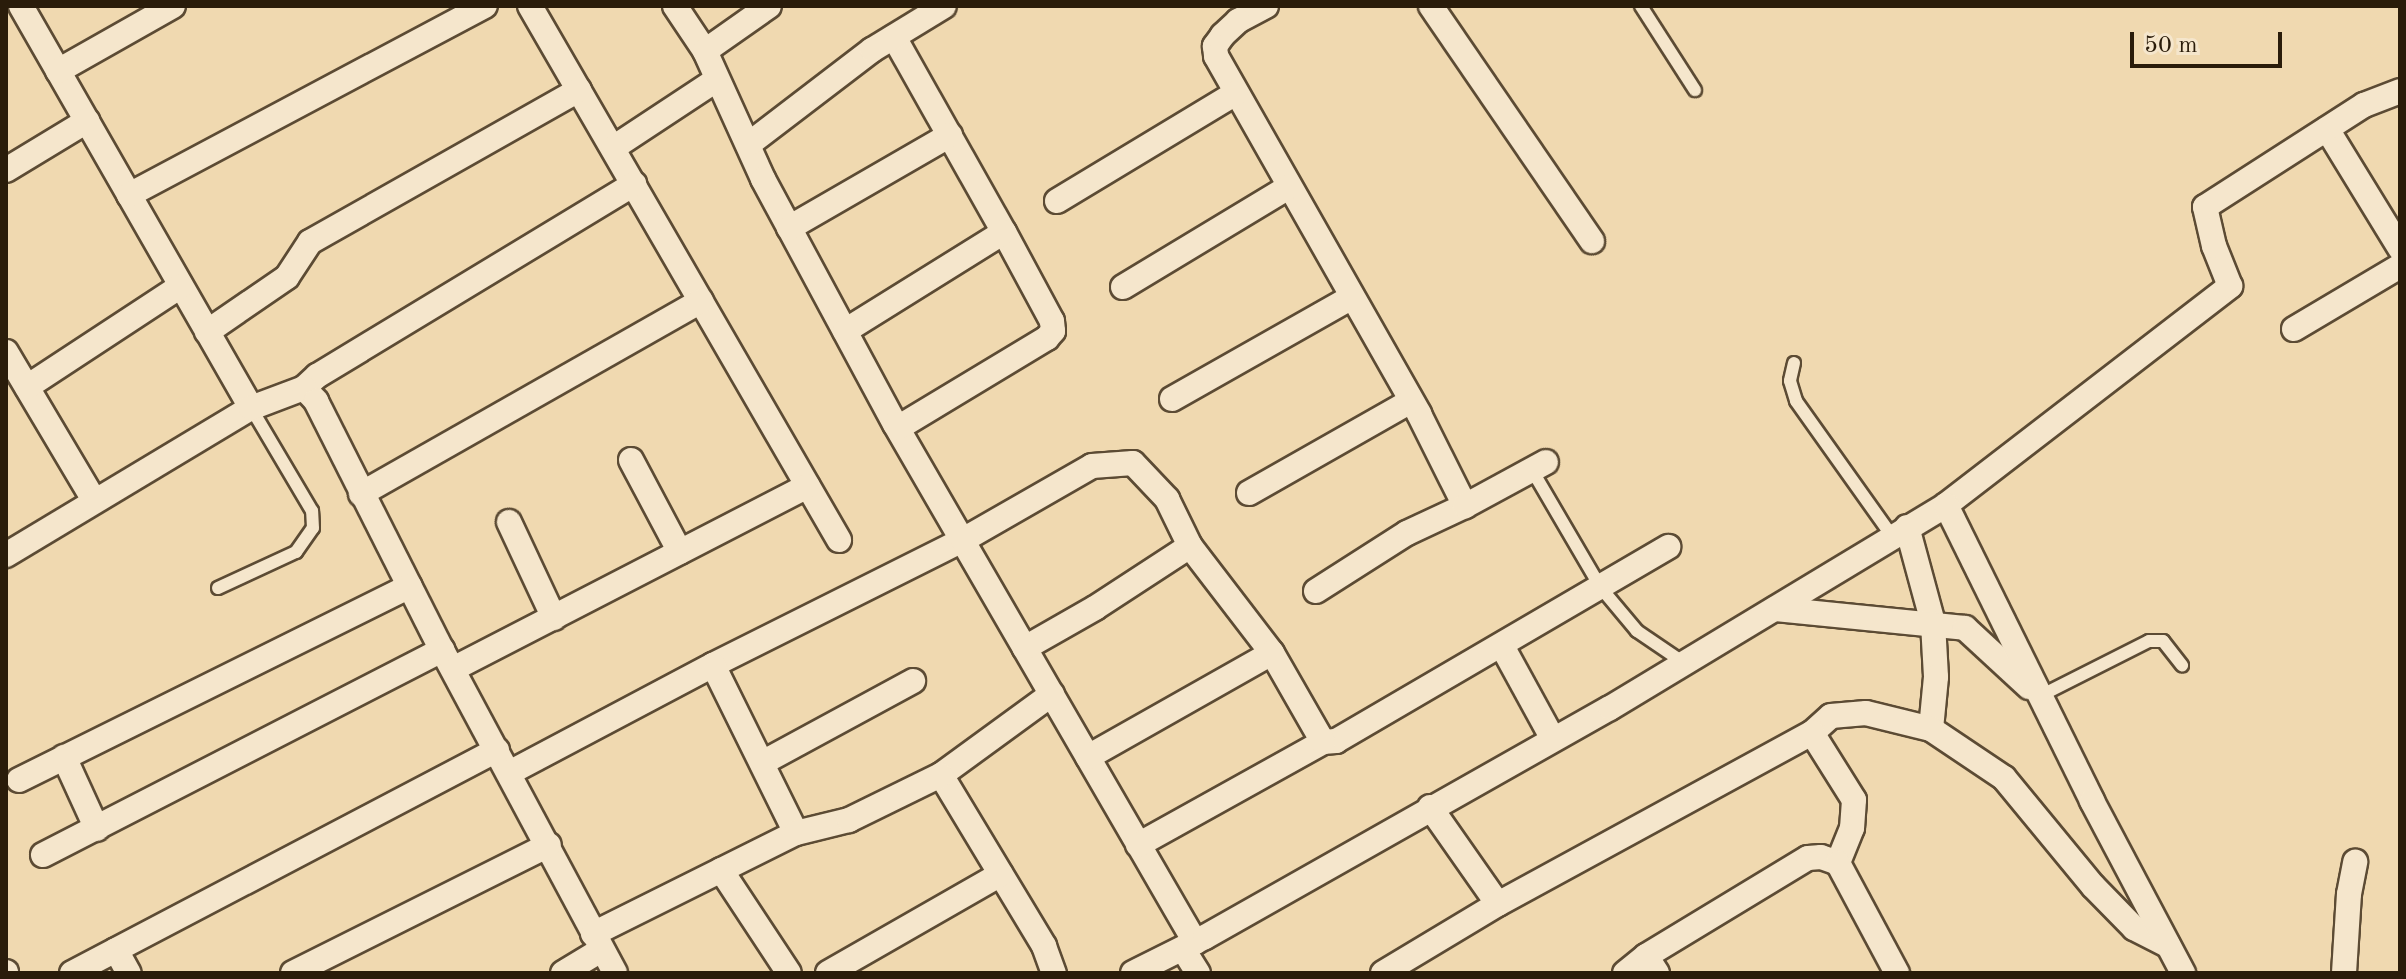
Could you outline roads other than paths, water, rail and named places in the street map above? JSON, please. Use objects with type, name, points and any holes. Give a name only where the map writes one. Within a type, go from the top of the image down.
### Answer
[{"type":"street","points":[[21,6],[251,408]]},
{"type":"street","points":[[58,71],[173,6]]},
{"type":"street","points":[[129,195],[485,6]]},
{"type":"street","points":[[530,6],[839,540]]},
{"type":"street","points":[[675,6],[705,51],[716,80],[789,228],[898,428],[1138,845],[1189,945],[1198,973]]},
{"type":"street","points":[[705,51],[769,6]]},
{"type":"street","points":[[749,144],[894,37],[944,6]]},
{"type":"street","points":[[1266,6],[1238,21],[1215,46],[1216,56],[1411,401],[1465,506]]},
{"type":"street","points":[[1431,6],[1592,241]]},
{"type":"street","points":[[894,37],[1004,232],[1052,321],[1053,331],[898,428]]},
{"type":"street","points":[[613,148],[716,80]]},
{"type":"street","points":[[207,332],[287,277],[310,242],[579,90]]},
{"type":"street","points":[[1133,973],[1189,945],[1553,739],[1946,505],[2230,286],[2214,246],[2205,207],[2364,105],[2400,91]]},
{"type":"street","points":[[1057,201],[1236,93]]},
{"type":"street","points":[[6,170],[87,121]]},
{"type":"street","points":[[2327,129],[2398,239]]},
{"type":"street","points":[[789,228],[950,135]]},
{"type":"street","points":[[6,555],[251,408],[304,388],[317,376],[634,184]]},
{"type":"street","points":[[1123,287],[1289,187]]},
{"type":"street","points":[[845,331],[1004,232]]},
{"type":"street","points":[[2294,329],[2400,266]]},
{"type":"street","points":[[27,387],[181,286]]},
{"type":"street","points":[[1172,399],[1352,297]]},
{"type":"street","points":[[361,494],[701,301]]},
{"type":"street","points":[[6,352],[94,500]]},
{"type":"street","points":[[304,388],[316,401],[447,659],[615,973]]},
{"type":"street","points":[[1249,493],[1411,401]]},
{"type":"street","points":[[631,460],[680,552]]},
{"type":"street","points":[[509,773],[713,665],[963,540],[1092,466],[1133,463],[1167,499],[1190,546],[1272,653],[1323,742]]},
{"type":"street","points":[[1316,591],[1407,533],[1539,466]]},
{"type":"street","points":[[43,855],[447,659],[554,618],[808,486]]},
{"type":"street","points":[[1946,505],[2040,696],[2183,973]]},
{"type":"street","points":[[509,522],[554,618]]},
{"type":"street","points":[[1900,532],[1933,623],[1936,677],[1931,729]]},
{"type":"street","points":[[1025,648],[1095,608],[1190,546]]},
{"type":"street","points":[[1138,845],[1323,742],[1336,741],[1668,547]]},
{"type":"street","points":[[19,780],[409,586]]},
{"type":"street","points":[[1775,609],[1965,628],[2040,696]]},
{"type":"street","points":[[1502,646],[1553,739]]},
{"type":"street","points":[[1088,757],[1272,653]]},
{"type":"street","points":[[713,665],[796,833]]},
{"type":"street","points":[[762,763],[913,681]]},
{"type":"street","points":[[563,973],[597,942],[721,870],[796,833],[849,820],[941,775],[1052,694]]},
{"type":"street","points":[[1383,973],[1498,904],[1812,733],[1831,716],[1866,713],[1931,729],[2004,778],[2093,886],[2134,928],[2168,945]]},
{"type":"street","points":[[1812,733],[1854,800],[1852,828],[1838,863]]},
{"type":"street","points":[[72,973],[497,750]]},
{"type":"street","points":[[64,757],[97,829]]},
{"type":"street","points":[[941,775],[1044,946],[1054,973]]},
{"type":"street","points":[[1430,807],[1498,904]]},
{"type":"street","points":[[293,973],[549,845]]},
{"type":"street","points":[[1625,973],[1651,964],[1808,858],[1821,857],[1838,863],[1897,973]]},
{"type":"street","points":[[2344,973],[2349,894],[2355,862]]},
{"type":"street","points":[[721,870],[789,973]]},
{"type":"street","points":[[828,973],[1001,874]]},
{"type":"street","points":[[116,950],[129,973]]},
{"type":"lane","points":[[1641,6],[1695,90]]},
{"type":"lane","points":[[1794,363],[1790,381],[1796,401],[1900,532]]},
{"type":"lane","points":[[218,588],[296,552],[313,528],[308,503],[251,408]]},
{"type":"lane","points":[[1539,466],[1601,588],[1637,631],[1684,663]]},
{"type":"lane","points":[[2040,696],[2149,641],[2163,641],[2182,665]]}]
